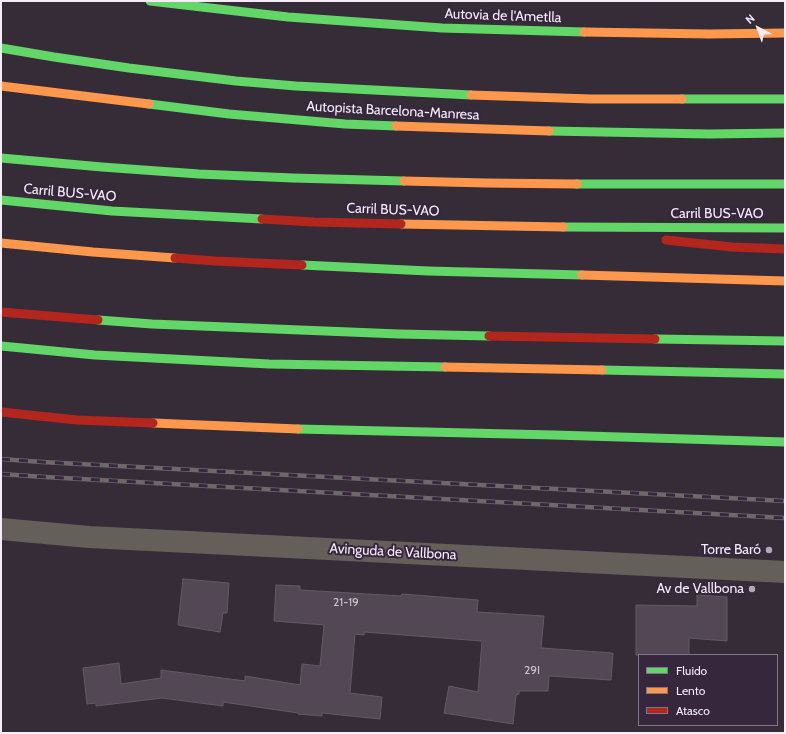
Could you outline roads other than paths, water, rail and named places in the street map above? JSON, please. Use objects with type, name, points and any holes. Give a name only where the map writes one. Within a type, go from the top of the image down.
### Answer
[{"type":"highway","name":"Autovia de l'Ametlla","points":[[150,1],[288,16],[442,28],[709,34],[785,33]]},
{"type":"highway","points":[[1,48],[129,68],[236,81],[296,86],[469,95],[614,99],[785,99]]},
{"type":"highway","name":"Autopista Barcelona-Manresa","points":[[1,86],[229,114],[345,124],[588,132],[785,133]]},
{"type":"highway","points":[[1,158],[192,174],[293,178],[486,183],[785,184]]},
{"type":"highway","name":"Carril BUS-VAO","points":[[1,200],[112,211],[217,217],[424,225],[785,228]]},
{"type":"highway","points":[[554,227],[639,236]]},
{"type":"highway","points":[[654,238],[732,247],[785,249]]},
{"type":"highway","points":[[1,243],[93,252],[231,262],[428,271],[785,281]]},
{"type":"highway","points":[[1,312],[152,324],[289,330],[529,337],[785,341]]},
{"type":"highway","points":[[1,346],[95,354],[269,364],[785,374]]},
{"type":"highway","points":[[1,412],[77,420],[260,428],[785,442]]},
{"type":"street","name":"Avinguda de Vallbona","points":[[1,529],[89,537],[785,572]]},
{"type":"railway","points":[[1,459],[785,501]]},
{"type":"railway","points":[[1,474],[785,518]]},
{"type":"place","name":"Torre Baró","points":[[769,550]]},
{"type":"place","name":"Av de Vallbona","points":[[752,589]]}]
